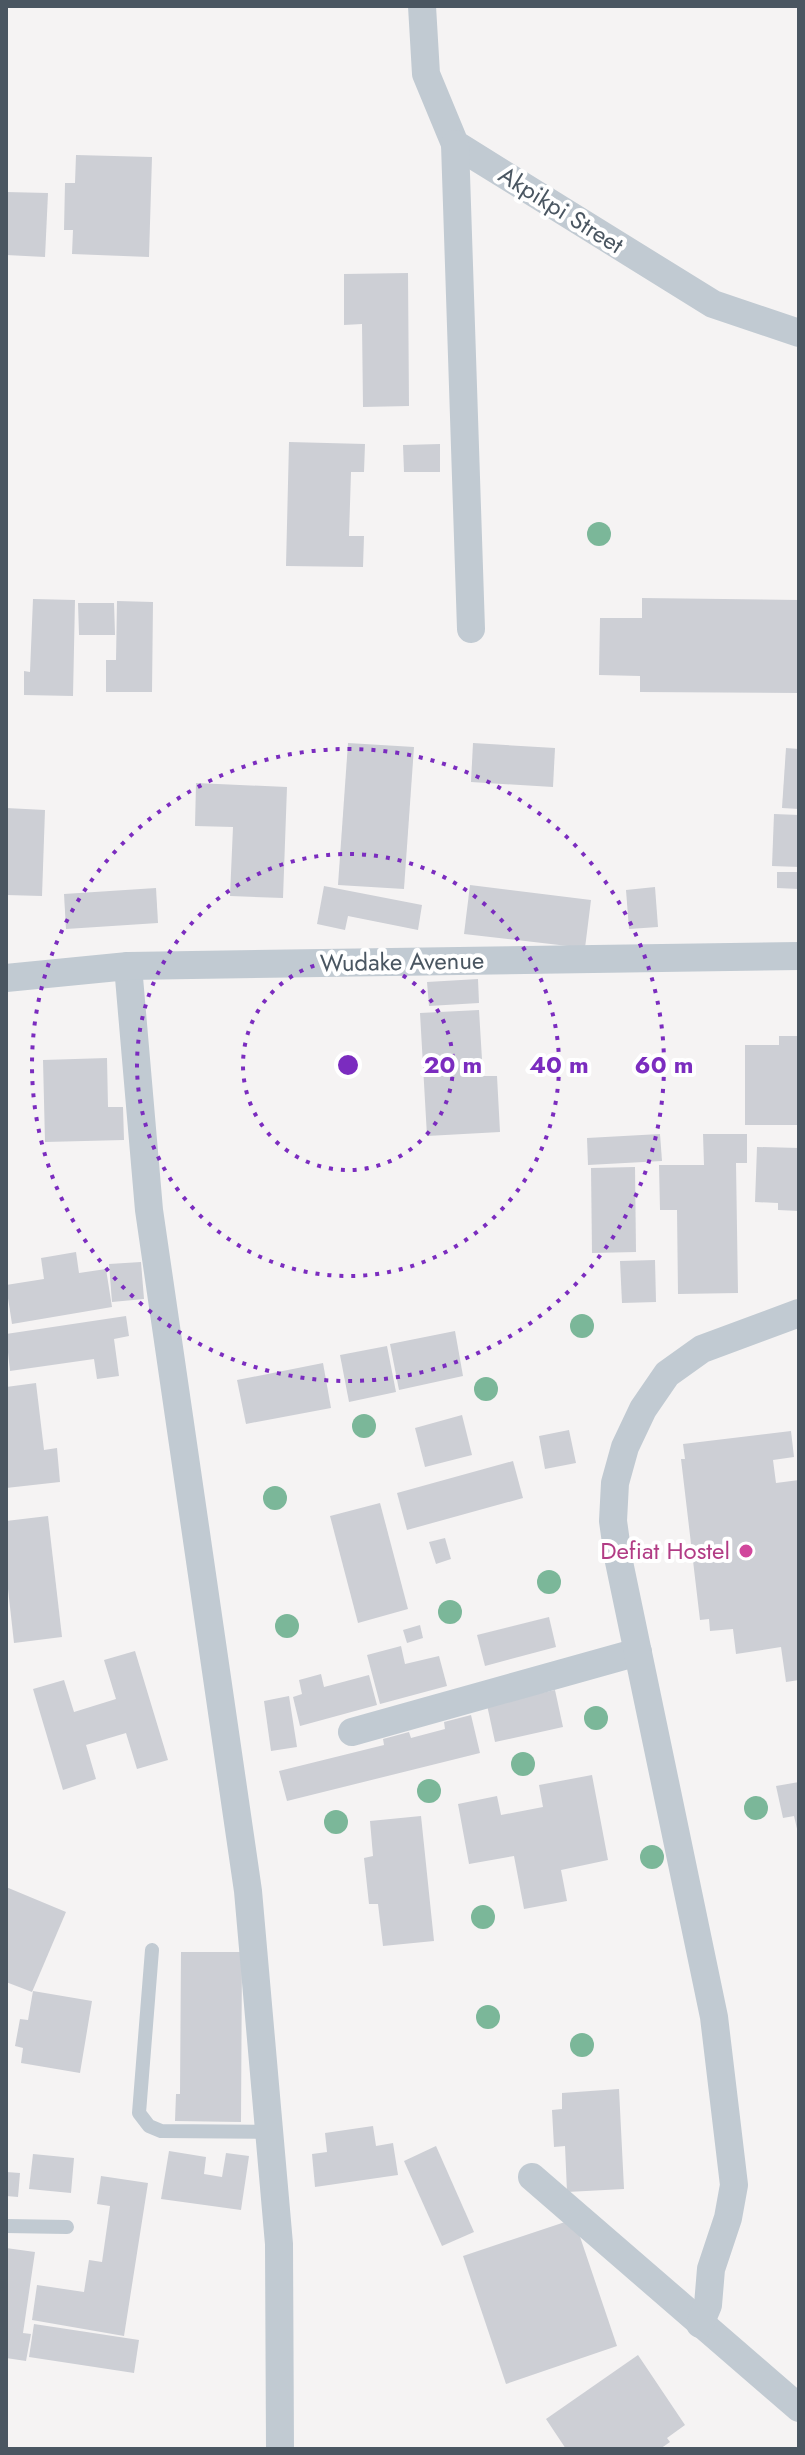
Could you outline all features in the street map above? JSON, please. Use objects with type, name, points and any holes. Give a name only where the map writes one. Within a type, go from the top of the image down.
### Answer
[{"type":"street","points":[[422,6],[426,74],[455,144],[471,629]]},
{"type":"street","name":"Akpikpi Street","points":[[455,144],[713,304],[799,333]]},
{"type":"street","name":"Wudake Avenue","points":[[6,978],[128,966],[799,956]]},
{"type":"street","points":[[128,966],[149,1210],[248,1891],[279,2244],[280,2449]]},
{"type":"street","points":[[700,2324],[708,2305],[711,2269],[728,2218],[734,2185],[714,2017],[618,1557],[613,1521],[615,1483],[625,1447],[643,1409],[667,1374],[702,1349],[799,1313]]},
{"type":"street","points":[[352,1732],[638,1652]]},
{"type":"street","points":[[532,2177],[799,2408]]},
{"type":"lane","points":[[152,1950],[139,2113],[149,2126],[161,2131],[270,2132]]},
{"type":"lane","points":[[6,2226],[67,2227]]},
{"type":"building","points":[[76,155],[152,157],[149,257],[72,254],[73,230],[64,230],[65,183],[75,183]]},
{"type":"building","points":[[6,192],[48,193],[45,257],[6,255]]},
{"type":"building","points":[[408,273],[409,406],[363,407],[362,324],[344,325],[344,274]]},
{"type":"building","points":[[289,442],[365,444],[364,472],[351,472],[349,536],[364,536],[363,567],[286,566]]},
{"type":"building","points":[[440,444],[440,472],[404,472],[403,445]]},
{"type":"building","points":[[642,598],[799,600],[799,693],[640,692],[640,676],[599,675],[600,618],[642,618]]},
{"type":"building","points":[[33,599],[75,600],[73,696],[24,695],[24,671],[30,672]]},
{"type":"building","points":[[117,601],[153,602],[152,692],[106,692],[106,660],[116,660]]},
{"type":"building","points":[[78,603],[114,603],[115,635],[79,635]]},
{"type":"building","points":[[348,743],[414,747],[404,889],[338,885]]},
{"type":"building","points":[[473,743],[555,748],[553,787],[471,782]]},
{"type":"building","points":[[786,748],[799,749],[799,809],[782,808]]},
{"type":"building","points":[[196,783],[287,787],[283,898],[230,896],[233,827],[195,826]]},
{"type":"building","points":[[6,808],[45,810],[42,896],[6,895]]},
{"type":"building","points":[[774,814],[799,815],[799,867],[772,866]]},
{"type":"building","points":[[777,872],[799,872],[799,889],[777,888]]},
{"type":"building","points":[[470,885],[591,900],[585,948],[464,934]]},
{"type":"building","points":[[324,886],[422,905],[418,930],[348,916],[345,930],[317,924]]},
{"type":"building","points":[[655,887],[658,927],[629,929],[626,890]]},
{"type":"building","points":[[156,888],[158,923],[66,929],[64,894]]},
{"type":"building","points":[[478,979],[479,1003],[429,1006],[427,982]]},
{"type":"building","points":[[479,1010],[483,1076],[497,1076],[500,1132],[427,1136],[420,1013]]},
{"type":"building","points":[[779,1036],[799,1036],[799,1125],[745,1125],[745,1045],[779,1045]]},
{"type":"building","points":[[107,1058],[108,1107],[123,1107],[124,1140],[45,1142],[43,1060]]},
{"type":"building","points":[[660,1134],[662,1161],[588,1165],[587,1138]]},
{"type":"building","points":[[703,1134],[747,1134],[747,1163],[736,1163],[738,1293],[678,1294],[677,1210],[660,1210],[659,1165],[704,1165]]},
{"type":"building","points":[[757,1147],[799,1148],[799,1211],[778,1210],[778,1203],[755,1202]]},
{"type":"building","points":[[635,1167],[636,1252],[592,1253],[591,1168]]},
{"type":"building","points":[[76,1252],[79,1273],[106,1269],[112,1307],[12,1324],[6,1285],[44,1279],[41,1258]]},
{"type":"building","points":[[655,1260],[656,1302],[622,1303],[620,1261]]},
{"type":"building","points":[[141,1262],[144,1299],[112,1302],[109,1264]]},
{"type":"building","points":[[126,1316],[129,1336],[114,1339],[119,1376],[97,1379],[94,1359],[10,1371],[6,1334]]},
{"type":"building","points":[[455,1331],[463,1376],[399,1390],[390,1344]]},
{"type":"building","points":[[387,1346],[396,1392],[349,1402],[340,1355]]},
{"type":"building","points":[[323,1363],[331,1408],[246,1424],[237,1380]]},
{"type":"building","points":[[36,1383],[44,1450],[57,1448],[60,1482],[6,1488],[6,1387]]},
{"type":"building","points":[[462,1415],[472,1455],[425,1467],[415,1428]]},
{"type":"building","points":[[569,1430],[576,1463],[545,1469],[539,1436]]},
{"type":"building","name":"Defiat Hostel","points":[[791,1431],[794,1457],[773,1460],[776,1483],[799,1480],[799,1680],[786,1682],[781,1647],[736,1654],[733,1629],[710,1631],[709,1619],[700,1620],[681,1459],[685,1459],[683,1444]]},
{"type":"building","points":[[513,1461],[523,1498],[407,1530],[397,1493]]},
{"type":"building","points":[[380,1503],[408,1609],[358,1623],[330,1516]]},
{"type":"building","points":[[48,1516],[62,1637],[14,1643],[6,1571],[6,1521]]},
{"type":"building","points":[[445,1538],[451,1559],[436,1564],[429,1542]]},
{"type":"building","points":[[549,1617],[556,1647],[485,1666],[477,1635]]},
{"type":"building","points":[[420,1625],[423,1638],[407,1643],[403,1630]]},
{"type":"building","points":[[401,1646],[405,1664],[439,1656],[447,1686],[380,1704],[367,1655]]},
{"type":"building","points":[[135,1651],[168,1760],[137,1769],[126,1733],[86,1745],[96,1779],[63,1790],[33,1689],[64,1680],[74,1712],[116,1699],[104,1660]]},
{"type":"building","points":[[321,1674],[324,1687],[369,1675],[377,1705],[300,1726],[293,1697],[302,1694],[299,1680]]},
{"type":"building","points":[[555,1690],[563,1727],[495,1742],[487,1705]]},
{"type":"building","points":[[289,1696],[297,1747],[271,1751],[264,1701]]},
{"type":"building","points":[[471,1715],[480,1753],[287,1801],[279,1771],[384,1745],[383,1739],[409,1732],[411,1738],[445,1729],[444,1722]]},
{"type":"building","points":[[592,1775],[608,1860],[561,1870],[567,1901],[524,1909],[514,1856],[469,1864],[458,1804],[497,1796],[501,1815],[543,1807],[539,1785]]},
{"type":"building","points":[[799,1782],[798,1833],[794,1816],[783,1818],[776,1786]]},
{"type":"building","points":[[421,1816],[434,1941],[383,1946],[378,1904],[369,1904],[364,1858],[373,1856],[370,1821]]},
{"type":"building","points":[[6,1887],[66,1912],[32,1992],[6,1982]]},
{"type":"building","points":[[181,1952],[242,1952],[241,2122],[175,2121],[176,2094],[180,2094]]},
{"type":"building","points":[[33,1991],[92,2001],[80,2073],[21,2063],[23,2048],[15,2046],[20,2019],[28,2020]]},
{"type":"building","points":[[619,2089],[624,2189],[567,2192],[565,2146],[554,2147],[552,2110],[562,2109],[562,2093]]},
{"type":"building","points":[[373,2126],[376,2146],[393,2143],[398,2175],[315,2187],[312,2154],[327,2152],[325,2133]]},
{"type":"building","points":[[436,2146],[474,2232],[442,2246],[404,2161]]},
{"type":"building","points":[[169,2151],[206,2157],[204,2174],[222,2177],[226,2153],[249,2156],[241,2210],[161,2199]]},
{"type":"building","points":[[33,2154],[74,2158],[71,2193],[29,2189]]},
{"type":"building","points":[[6,2172],[20,2173],[18,2197],[6,2196]]},
{"type":"building","points":[[101,2176],[148,2183],[124,2336],[32,2320],[37,2285],[84,2292],[89,2260],[102,2262],[110,2206],[97,2204]]},
{"type":"building","points":[[574,2219],[617,2346],[506,2384],[463,2256]]},
{"type":"building","points":[[6,2248],[35,2252],[23,2333],[31,2334],[26,2361],[6,2358]]},
{"type":"building","points":[[34,2324],[139,2340],[134,2373],[29,2357]]},
{"type":"building","points":[[638,2355],[685,2425],[667,2438],[670,2442],[660,2449],[566,2449],[546,2419]]},
{"type":"place","name":"Defiat Hostel","points":[[746,1551]]}]
